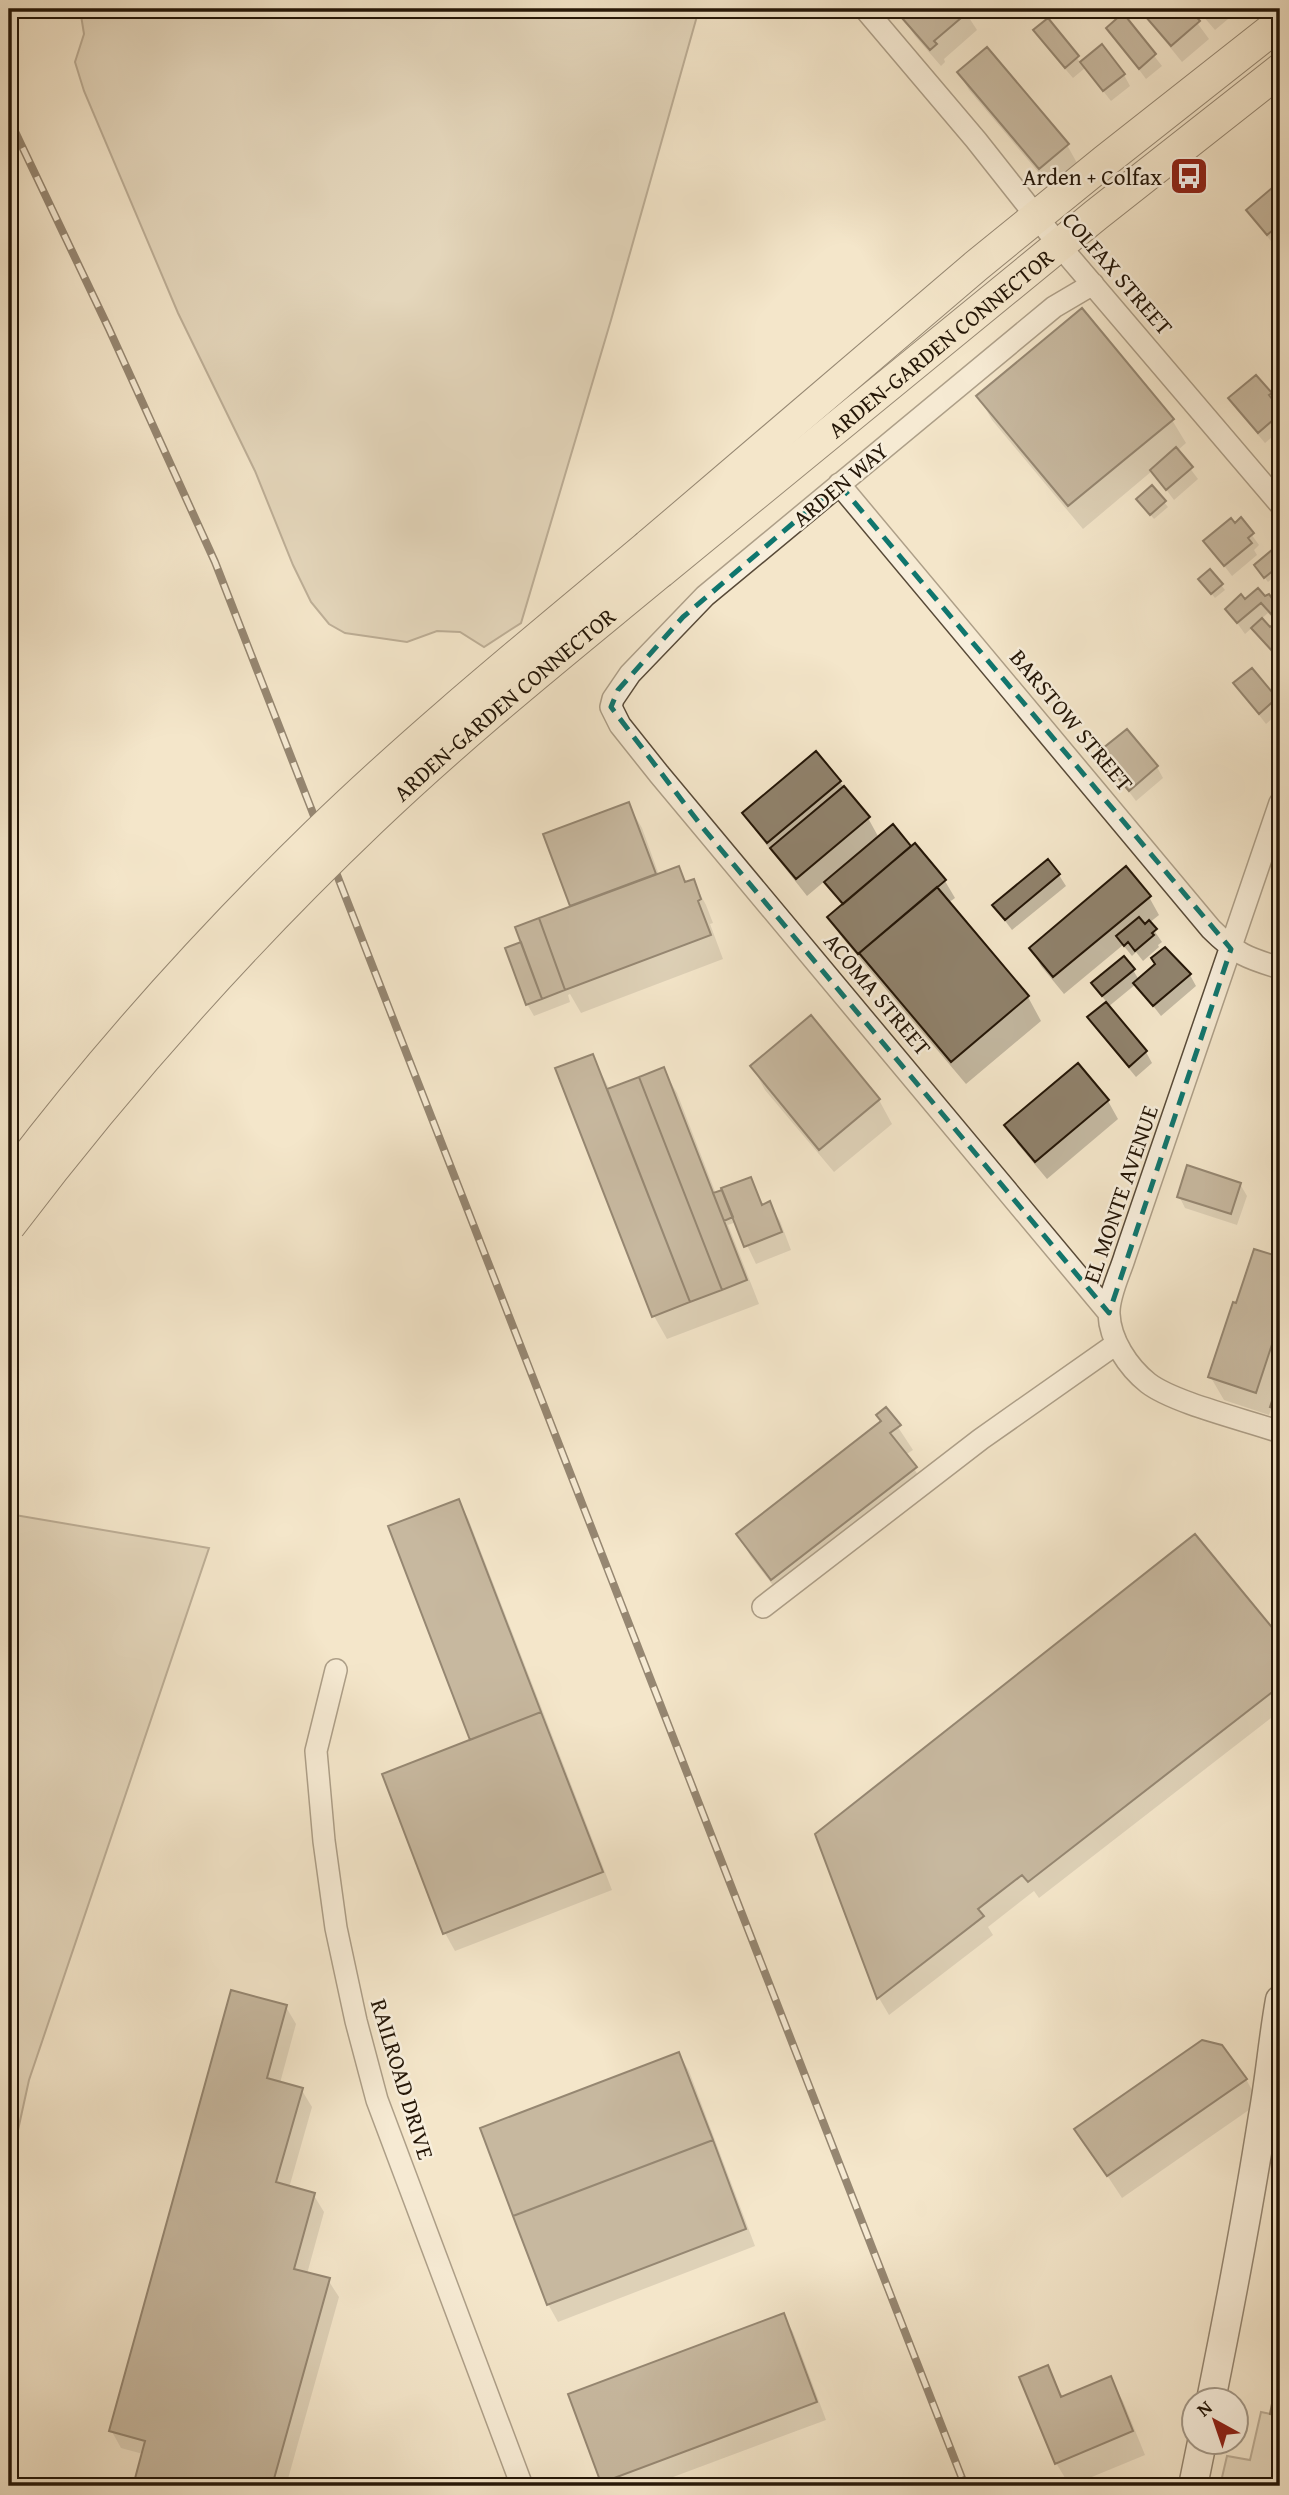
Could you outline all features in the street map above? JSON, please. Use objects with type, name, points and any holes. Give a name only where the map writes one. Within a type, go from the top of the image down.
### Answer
[{"type":"main road","points":[[1036,217],[1280,23]]},
{"type":"main road","points":[[1059,245],[1280,70]]},
{"type":"main road","name":"ARDEN-GARDEN CONNECTOR","points":[[9,1226],[111,1096],[172,1025],[280,908],[373,818],[654,559],[1036,217]]},
{"type":"main road","name":"ARDEN-GARDEN CONNECTOR","points":[[9,1181],[140,1021],[272,878],[419,740],[1059,245]]},
{"type":"main road","points":[[1214,2386],[1273,2107],[1272,2041],[1280,2000]]},
{"type":"main road","points":[[1193,2486],[1199,2456]]},
{"type":"street","name":"COLFAX STREET","points":[[865,9],[976,140],[1059,245],[1280,504]]},
{"type":"street","name":"ARDEN WAY","points":[[611,707],[613,699],[630,674],[683,617],[1054,307],[1093,284]]},
{"type":"street","name":"BARSTOW STREET","points":[[839,484],[1211,929],[1231,949],[1280,968]]},
{"type":"street","name":"ACOMA STREET","points":[[611,707],[629,737],[1109,1313]]},
{"type":"street","name":"EL MONTE AVENUE","points":[[1116,1344],[1109,1313],[1125,1256],[1280,803]]},
{"type":"street","points":[[763,1607],[981,1439],[1116,1344],[1134,1370],[1162,1392],[1280,1432]]},
{"type":"street","name":"RAILROAD DRIVE","points":[[336,1670],[316,1751],[324,1841],[336,1928],[356,2021],[377,2100],[522,2486]]},
{"type":"highlighted area","points":[[839,484],[1231,949],[1109,1313],[703,828],[611,707],[618,690],[683,617]]},
{"type":"shaded area","points":[[80,9],[699,9],[521,623],[484,647],[460,632],[437,631],[407,642],[345,633],[329,624],[311,602],[255,471],[178,313],[84,91],[75,62],[84,34]]},
{"type":"shaded area","points":[[9,1514],[209,1548],[29,2080],[9,2171]]},
{"type":"shaded area","points":[[1261,2412],[1280,2416],[1280,2486],[1220,2486],[1227,2456],[1250,2460]]},
{"type":"building","points":[[913,9],[966,9],[968,12],[934,41],[937,44],[930,50],[902,18]]},
{"type":"building","points":[[1139,9],[1190,9],[1200,21],[1171,46]]},
{"type":"building","points":[[1123,13],[1156,54],[1139,69],[1106,28]]},
{"type":"building","points":[[1048,18],[1079,56],[1065,68],[1033,30]]},
{"type":"building","points":[[1102,44],[1125,74],[1103,91],[1080,62]]},
{"type":"building","points":[[987,47],[1069,144],[1039,169],[957,72]]},
{"type":"building","points":[[1272,188],[1280,197],[1280,224],[1267,235],[1246,210]]},
{"type":"building","points":[[1082,308],[1174,419],[1068,506],[976,396]]},
{"type":"building","points":[[1256,375],[1272,393],[1269,395],[1280,409],[1280,414],[1258,433],[1228,398]]},
{"type":"building","points":[[1176,447],[1193,467],[1166,490],[1150,470]]},
{"type":"building","points":[[1152,485],[1166,501],[1150,515],[1136,499]]},
{"type":"building","points":[[1241,517],[1254,533],[1248,538],[1252,543],[1224,566],[1203,541],[1231,518],[1235,523]]},
{"type":"building","points":[[1273,549],[1280,557],[1280,565],[1264,578],[1254,565]]},
{"type":"building","points":[[1210,569],[1223,584],[1211,594],[1198,579]]},
{"type":"building","points":[[1258,588],[1265,596],[1269,594],[1280,610],[1273,616],[1261,603],[1237,623],[1225,609],[1241,594],[1245,599]]},
{"type":"building","points":[[1262,618],[1270,627],[1278,621],[1280,623],[1280,650],[1275,654],[1251,628]]},
{"type":"building","points":[[1252,668],[1277,698],[1259,714],[1233,683]]},
{"type":"building","points":[[1127,729],[1158,766],[1129,791],[1097,753]]},
{"type":"building","points":[[816,751],[841,781],[767,843],[742,813]]},
{"type":"building","points":[[844,786],[870,817],[796,879],[770,848]]},
{"type":"building","points":[[629,802],[656,874],[570,906],[543,834]]},
{"type":"building","points":[[893,824],[911,846],[843,904],[824,882]]},
{"type":"building","points":[[915,843],[946,880],[858,954],[827,917]]},
{"type":"building","points":[[1048,859],[1060,874],[1005,920],[992,905]]},
{"type":"building","points":[[679,866],[685,882],[694,879],[701,899],[698,901],[711,935],[565,990],[539,918]]},
{"type":"building","points":[[1126,866],[1151,896],[1053,977],[1029,948]]},
{"type":"building","points":[[937,887],[1029,996],[951,1062],[859,953]]},
{"type":"building","points":[[1139,917],[1145,924],[1149,920],[1157,929],[1152,933],[1154,935],[1135,951],[1128,942],[1124,946],[1116,936]]},
{"type":"building","points":[[539,918],[565,990],[542,999],[515,927]]},
{"type":"building","points":[[521,942],[542,999],[526,1005],[505,948]]},
{"type":"building","points":[[1165,947],[1191,974],[1153,1006],[1133,983],[1155,964],[1151,958]]},
{"type":"building","points":[[1124,956],[1135,969],[1102,996],[1091,983]]},
{"type":"building","points":[[1106,1002],[1147,1051],[1129,1067],[1087,1017]]},
{"type":"building","points":[[811,1015],[880,1099],[819,1150],[750,1066]]},
{"type":"building","points":[[593,1054],[690,1302],[652,1317],[555,1068]]},
{"type":"building","points":[[1078,1063],[1109,1100],[1035,1162],[1004,1125]]},
{"type":"building","points":[[664,1067],[747,1280],[722,1290],[639,1077]]},
{"type":"building","points":[[639,1077],[722,1290],[690,1302],[607,1089]]},
{"type":"building","points":[[1187,1165],[1241,1183],[1231,1214],[1177,1197]]},
{"type":"building","points":[[751,1177],[762,1205],[770,1201],[782,1232],[744,1247],[721,1188]]},
{"type":"building","points":[[722,1190],[733,1217],[724,1221],[713,1193]]},
{"type":"building","points":[[1254,1249],[1280,1257],[1280,1320],[1256,1393],[1208,1377]]},
{"type":"building","points":[[1280,1377],[1280,1410],[1270,1407]]},
{"type":"building","points":[[886,1407],[901,1425],[890,1433],[917,1467],[771,1580],[736,1534],[881,1421],[876,1415]]},
{"type":"building","points":[[459,1499],[541,1712],[470,1740],[388,1526]]},
{"type":"building","points":[[1195,1534],[1280,1637],[1280,1686],[1028,1882],[1022,1875],[978,1909],[984,1916],[877,1999],[815,1834]]},
{"type":"building","points":[[541,1712],[603,1872],[443,1934],[382,1774]]},
{"type":"building","points":[[231,1990],[287,2005],[267,2078],[303,2088],[276,2182],[315,2193],[294,2269],[330,2278],[272,2486],[133,2486],[145,2441],[109,2431]]},
{"type":"building","points":[[1202,2040],[1222,2045],[1247,2079],[1107,2176],[1074,2129]]},
{"type":"building","points":[[679,2052],[713,2140],[513,2216],[480,2128]]},
{"type":"building","points":[[713,2140],[746,2229],[547,2305],[513,2216]]},
{"type":"building","points":[[784,2313],[817,2402],[601,2483],[568,2394]]},
{"type":"building","points":[[1280,2362],[1280,2416],[1270,2414]]},
{"type":"building","points":[[1048,2365],[1061,2397],[1111,2376],[1133,2431],[1055,2464],[1019,2377]]},
{"type":"railway","points":[[9,119],[109,329],[215,562],[965,2486]]},
{"type":"place","name":"Arden + Colfax","points":[[1189,176]]}]
